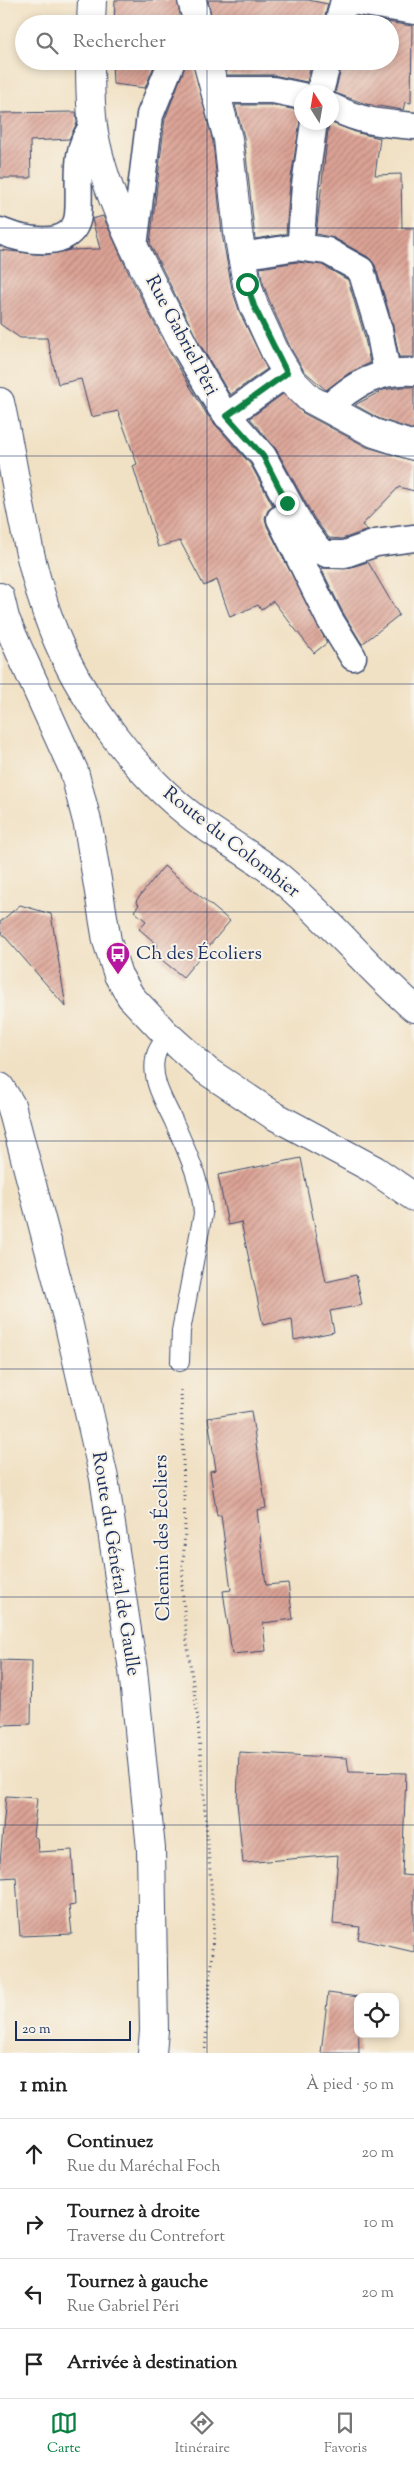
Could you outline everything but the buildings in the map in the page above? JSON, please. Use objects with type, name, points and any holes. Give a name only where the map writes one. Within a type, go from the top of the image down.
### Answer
[{"type":"street","points":[[91,15],[92,0]]},
{"type":"street","points":[[192,0],[196,15]]},
{"type":"street","points":[[340,15],[344,0],[414,12]]},
{"type":"street","name":"Rue Gabriel Péri","points":[[90,70],[93,126],[104,169],[134,247],[206,388],[227,416],[263,456],[311,542],[328,554],[345,554],[376,543],[414,538]]},
{"type":"street","points":[[134,247],[150,115],[168,70]]},
{"type":"street","points":[[209,70],[228,139],[241,256],[254,306],[287,373],[310,398],[374,433],[414,446]]},
{"type":"street","points":[[322,85],[326,70]]},
{"type":"street","points":[[215,90],[265,90],[294,95]]},
{"type":"street","points":[[339,111],[366,121],[414,126]]},
{"type":"street","points":[[0,231],[25,239],[54,239],[71,233],[77,223],[78,215],[79,152],[86,134],[93,126]]},
{"type":"street","points":[[297,247],[301,238],[305,185],[313,130]]},
{"type":"street","points":[[241,256],[297,247],[327,251],[361,270],[379,330],[388,372]]},
{"type":"street","points":[[328,408],[348,390],[388,372],[414,372]]},
{"type":"street","points":[[227,416],[287,373]]},
{"type":"street","name":"Route du Colombier","points":[[0,402],[29,542],[43,598],[59,644],[94,707],[154,782],[178,806],[278,876],[414,1008]]},
{"type":"street","points":[[263,456],[268,486],[282,524],[329,618],[353,657]]},
{"type":"street","points":[[0,597],[9,626],[74,771],[88,825],[108,941],[118,975],[131,997],[168,1036],[207,1071],[273,1115],[375,1170],[414,1197]]},
{"type":"street","name":"Route du Général de Gaulle","points":[[0,1087],[10,1105],[68,1321],[104,1478],[133,1670],[151,1849],[154,2031],[152,2053]]},
{"type":"lane","points":[[168,1036],[160,1045],[155,1058],[158,1087],[196,1173],[202,1197],[202,1214],[181,1331],[180,1362]]},
{"type":"path","name":"Chemin des Écoliers","points":[[180,1362],[184,1499],[182,1586],[187,1643],[197,1711],[214,1921],[205,2053]]},
{"type":"place","name":"Ch des Écoliers","points":[[118,975]]},
{"type":"route","points":[[247,284],[254,306],[287,373],[227,416],[263,456],[271,468],[287,503]]}]
